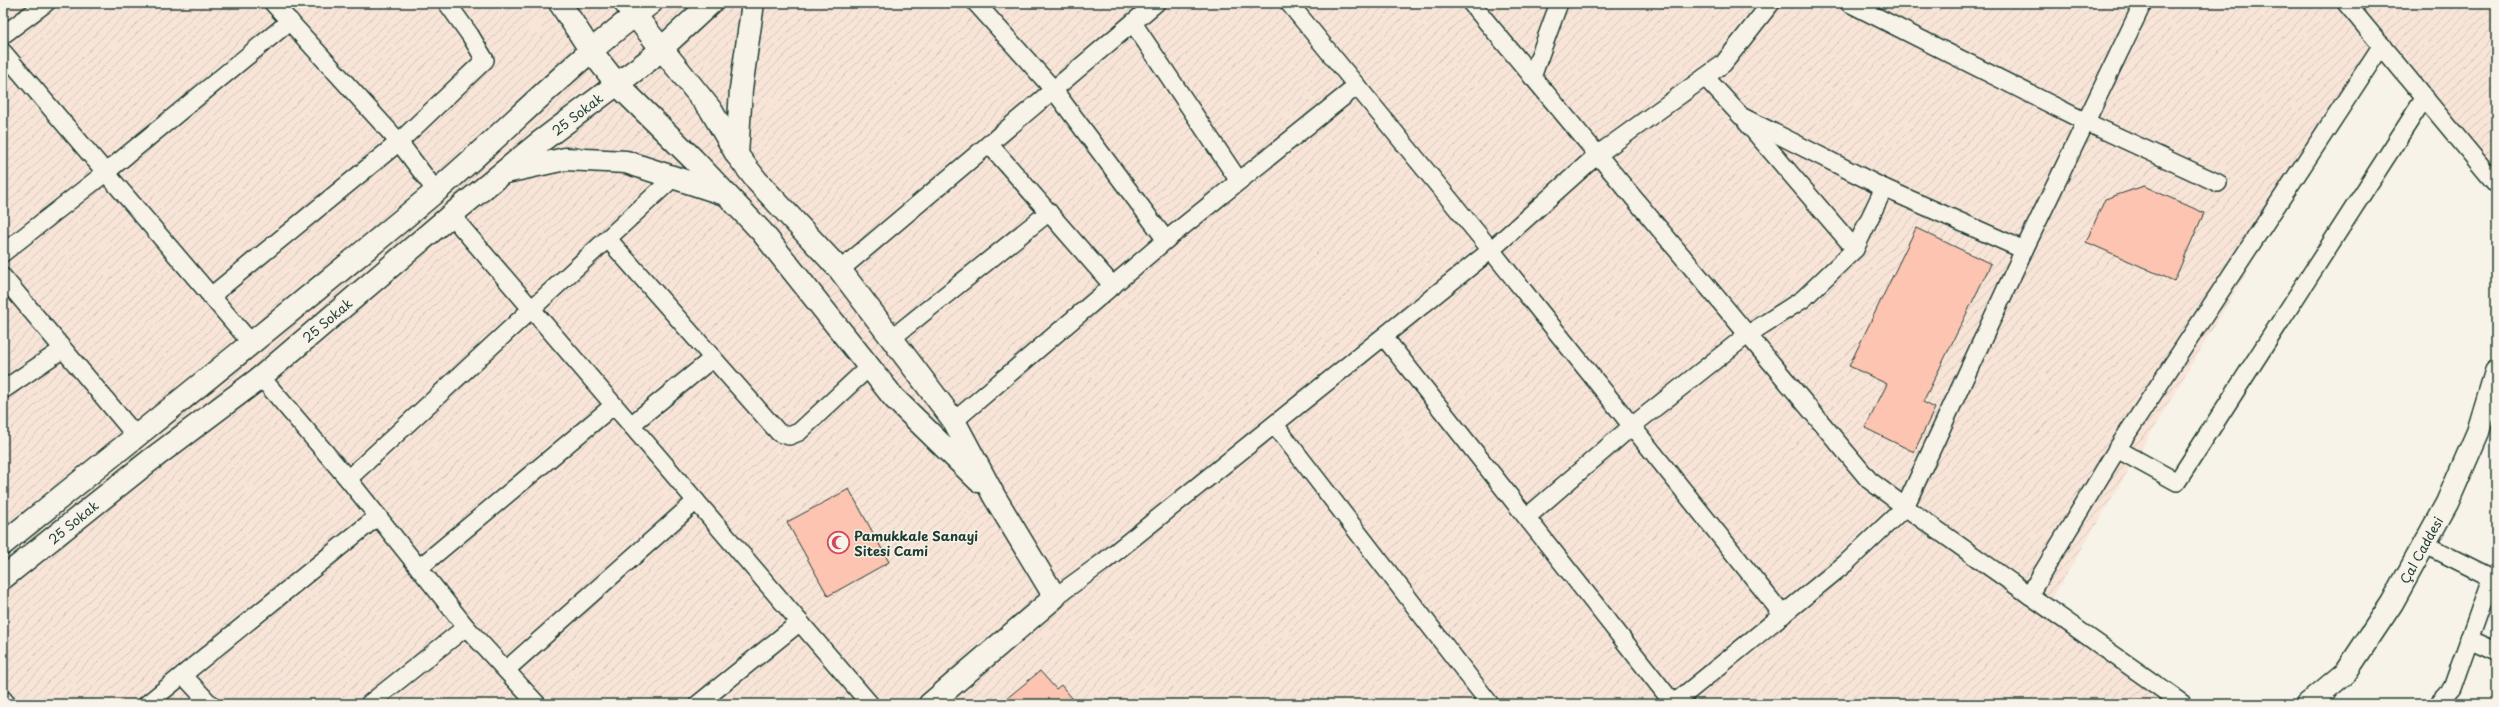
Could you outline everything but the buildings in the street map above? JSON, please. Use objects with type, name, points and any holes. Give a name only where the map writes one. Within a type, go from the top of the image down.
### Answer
[{"type":"street","points":[[3,35],[46,3]]},
{"type":"street","points":[[273,3],[399,142],[436,191]]},
{"type":"street","points":[[210,296],[399,142],[485,60],[470,35],[447,3]]},
{"type":"street","points":[[560,3],[591,51],[617,84],[762,232],[894,398],[994,496]]},
{"type":"street","name":"25 Sokak","points":[[3,578],[148,462],[261,377],[503,172],[656,53],[711,3]]},
{"type":"street","points":[[737,155],[741,89],[753,3]]},
{"type":"street","points":[[976,3],[1053,89],[1166,240]]},
{"type":"street","points":[[840,270],[1156,3]]},
{"type":"street","points":[[1471,3],[1747,335],[1870,480],[1905,507],[2183,704]]},
{"type":"street","points":[[1532,77],[1559,3]]},
{"type":"street","points":[[930,704],[1055,597],[1102,564],[1491,250],[1597,155],[1723,64],[1771,3]]},
{"type":"street","points":[[1849,3],[2086,122],[2218,183]]},
{"type":"street","points":[[1384,337],[1673,704],[1846,564],[1905,507],[2024,250],[2143,3]]},
{"type":"street","points":[[2346,3],[2496,184]]},
{"type":"street","points":[[1294,5],[1357,86],[1491,250],[1783,615]]},
{"type":"street","points":[[637,7],[656,53],[711,110],[737,155],[757,181],[840,270],[954,421],[994,496],[1055,597]]},
{"type":"street","name":"25 Sokak","points":[[3,544],[252,344],[436,191],[591,51],[637,7]]},
{"type":"street","points":[[3,253],[105,173],[290,22]]},
{"type":"street","points":[[1133,23],[1239,181]]},
{"type":"street","points":[[2029,595],[2117,449],[2382,45]]},
{"type":"street","points":[[3,52],[252,344]]},
{"type":"street","points":[[1705,77],[1741,116],[1855,249]]},
{"type":"street","points":[[954,421],[1166,240],[1357,86]]},
{"type":"street","points":[[2117,449],[2177,482],[2425,97]]},
{"type":"street","points":[[1741,116],[1884,188],[2024,250]]},
{"type":"street","points":[[989,144],[1113,286]]},
{"type":"street","points":[[503,172],[565,159],[626,162],[726,194]]},
{"type":"street","points":[[348,479],[673,178]]},
{"type":"street","points":[[1527,517],[1632,426],[1747,335],[1804,299],[1855,249],[1884,188]]},
{"type":"street","points":[[892,338],[1049,212]]},
{"type":"street","points":[[451,215],[870,704]]},
{"type":"street","points":[[608,239],[778,433],[789,436],[799,432],[869,367]]},
{"type":"street","points":[[3,277],[136,436]]},
{"type":"street","points":[[3,390],[63,349]]},
{"type":"street","points":[[631,425],[713,358]]},
{"type":"street","points":[[261,377],[348,479],[466,627],[537,704]]},
{"type":"street","name":"Çal Caddesi","points":[[2308,704],[2346,672],[2392,603],[2447,503],[2478,432],[2495,378]]},
{"type":"street","points":[[419,568],[614,405]]},
{"type":"street","points":[[1275,424],[1490,704]]},
{"type":"street","points":[[506,670],[696,501]]},
{"type":"street","points":[[147,704],[378,516]]},
{"type":"street","points":[[2424,544],[2493,579],[2469,639],[2452,688],[2438,704]]},
{"type":"street","points":[[698,704],[800,622]]},
{"type":"street","points":[[369,704],[466,627]]},
{"type":"street","points":[[2469,639],[2496,651]]},
{"type":"street","points":[[183,674],[210,704]]},
{"type":"street","points":[[3,699],[7,704]]},
{"type":"shaded area","points":[[3,3],[2496,3],[2496,184],[2382,45],[2047,607],[2183,704],[3,704]]},
{"type":"place","name":"Pamukkale Sanayi Sitesi Cami","points":[[838,542]]}]
